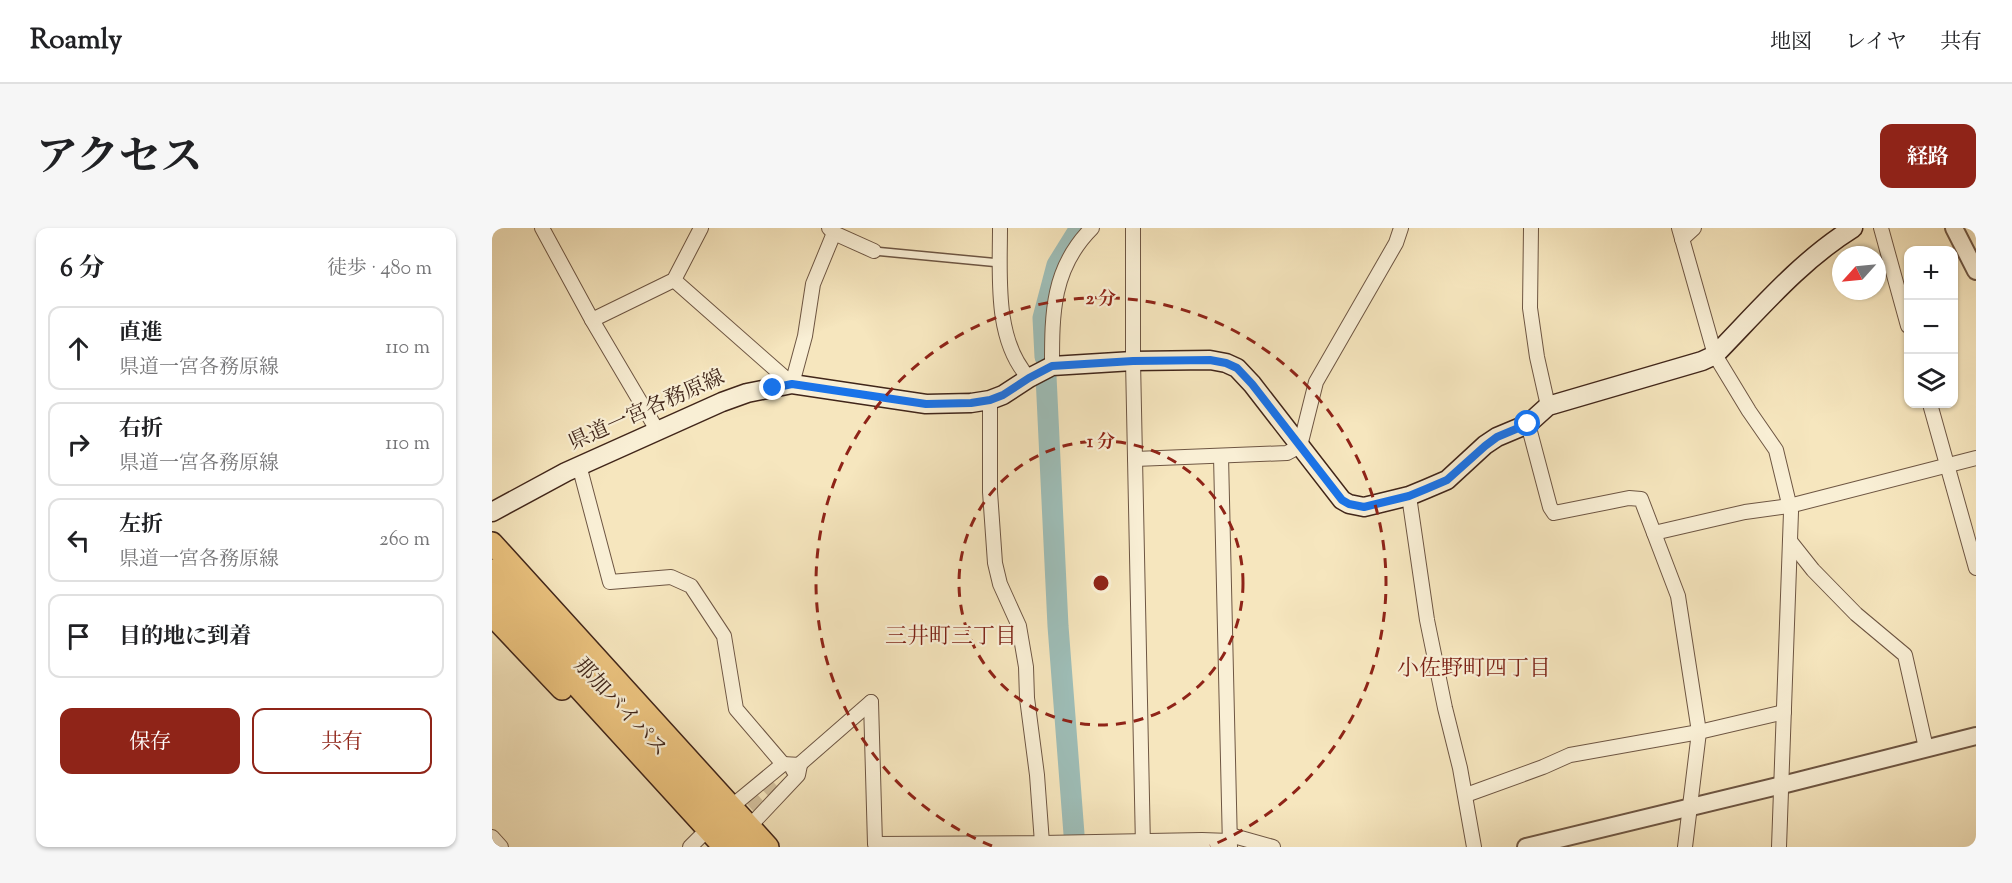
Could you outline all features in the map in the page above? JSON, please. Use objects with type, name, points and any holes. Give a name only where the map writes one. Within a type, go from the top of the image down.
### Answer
[{"type":"highway","points":[[492,543],[731,807],[748,837],[768,847]]},
{"type":"highway","name":"那加バイパス","points":[[492,570],[522,614],[724,847]]},
{"type":"highway","name":"那加バイパス","points":[[492,593],[522,614],[748,837]]},
{"type":"highway","points":[[492,615],[700,844]]},
{"type":"main road","name":"県道一宮各務原線","points":[[492,512],[579,465],[747,393],[792,384],[926,404],[971,403],[1003,395],[1052,366],[1133,361],[1210,360],[1237,368],[1342,500],[1364,507],[1409,496],[1447,480],[1491,441],[1528,424],[1548,406],[1702,361],[1715,355],[1827,244],[1853,228]]},
{"type":"street","points":[[542,228],[592,320],[657,430]]},
{"type":"street","points":[[592,320],[674,280],[702,228]]},
{"type":"street","points":[[1000,228],[1000,303],[1017,365],[1029,378]]},
{"type":"street","points":[[1052,366],[1052,326],[1057,287],[1079,241],[1092,228]]},
{"type":"street","points":[[1133,228],[1133,361],[1143,844]]},
{"type":"street","points":[[1135,459],[1287,453],[1300,446],[1316,382],[1396,243],[1401,228]]},
{"type":"street","points":[[1531,228],[1530,308],[1537,357],[1548,406]]},
{"type":"street","points":[[1694,228],[1680,233],[1715,355],[1776,450],[1790,506],[1779,847]]},
{"type":"street","points":[[1881,228],[1904,311]]},
{"type":"street","points":[[1954,228],[1976,271]]},
{"type":"street","points":[[674,280],[792,384],[805,336],[813,284],[831,230],[874,251]]},
{"type":"street","points":[[990,400],[990,492],[995,563],[1000,584],[1019,626],[1026,667],[1040,845]]},
{"type":"street","points":[[1931,408],[1976,568]]},
{"type":"street","points":[[1528,424],[1550,507],[1554,513],[1629,498],[1641,499],[1678,596],[1699,732],[1685,847]]},
{"type":"street","points":[[1221,456],[1230,841]]},
{"type":"street","points":[[1654,533],[1745,512],[1790,506],[1976,458]]},
{"type":"street","points":[[579,465],[610,582],[671,577],[691,586],[724,636],[736,709],[783,764]]},
{"type":"street","points":[[1409,496],[1427,620],[1444,708],[1466,795],[1474,847]]},
{"type":"street","points":[[1790,541],[1813,570],[1856,614],[1905,656],[1926,748]]},
{"type":"street","points":[[776,785],[871,702],[875,844],[1143,844],[1202,840],[1273,847]]},
{"type":"street","points":[[1466,795],[1570,755],[1699,732],[1784,712]]},
{"type":"street","points":[[1526,847],[1976,736]]},
{"type":"street","points":[[731,807],[783,764],[800,765]]},
{"type":"street","points":[[748,837],[798,775],[800,765]]},
{"type":"street","points":[[492,837],[501,847]]},
{"type":"lane","points":[[874,251],[1000,263]]},
{"type":"waterway","points":[[1045,357],[1043,318],[1057,265],[1080,228]]},
{"type":"waterway","points":[[1046,376],[1058,626],[1075,847]]},
{"type":"tunnel","points":[[735,822],[776,785]]},
{"type":"district","name":"三井町三丁目","points":[[951,638]]},
{"type":"district","name":"小佐野町四丁目","points":[[1474,670]]},
{"type":"route","points":[[773,388],[792,384],[926,404],[971,403],[1003,395],[1052,366],[1133,361],[1210,360],[1226,363],[1237,368],[1252,384],[1342,500],[1364,507],[1409,496],[1447,480],[1497,437],[1528,424]]}]
